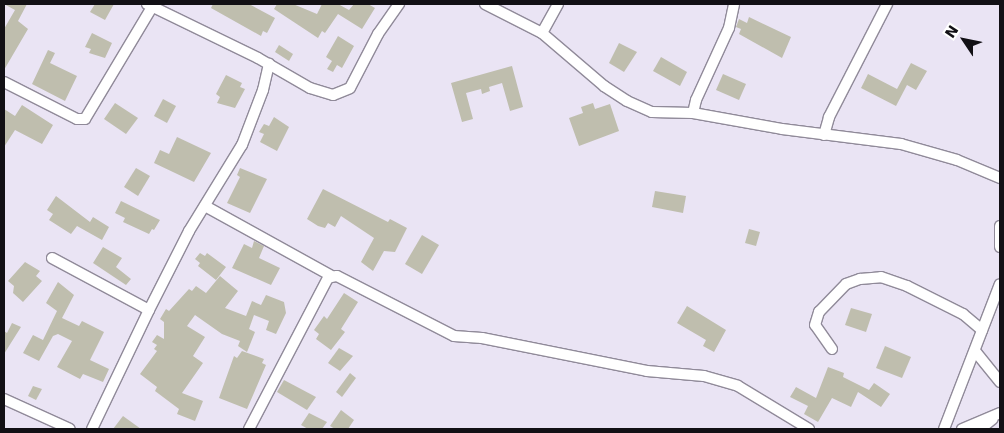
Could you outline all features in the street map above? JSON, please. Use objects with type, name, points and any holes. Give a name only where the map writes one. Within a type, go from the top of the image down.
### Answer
[{"type":"street","points":[[4,82],[77,119],[85,119],[149,5],[269,64],[322,93],[340,93],[350,88],[378,34],[399,4]]},
{"type":"street","points":[[485,4],[542,33],[627,101],[652,112],[693,113],[824,135],[870,138],[923,149],[1000,178]]},
{"type":"street","points":[[542,33],[558,4]]},
{"type":"street","points":[[693,113],[696,100],[729,28],[734,4]]},
{"type":"street","points":[[824,135],[829,117],[887,4]]},
{"type":"street","points":[[92,429],[189,231],[242,145],[263,90],[269,64]]},
{"type":"street","points":[[205,206],[332,276],[454,336],[482,338],[647,371],[704,376],[738,386],[810,429]]},
{"type":"street","points":[[1000,226],[1000,247]]},
{"type":"street","points":[[52,258],[149,310]]},
{"type":"street","points":[[250,429],[332,276]]},
{"type":"street","points":[[832,348],[815,325],[819,312],[846,284],[860,279],[881,277],[907,286],[963,314],[982,330]]},
{"type":"street","points":[[944,429],[1000,284]]},
{"type":"street","points":[[975,351],[998,375]]},
{"type":"street","points":[[4,398],[70,429]]},
{"type":"street","points":[[962,429],[999,414]]},
{"type":"street","points":[[980,429],[999,414]]},
{"type":"building","points":[[4,4],[27,4],[18,21],[28,29],[4,70],[4,29],[15,10]]},
{"type":"building","points":[[95,4],[114,4],[105,20],[90,12]]},
{"type":"building","points":[[213,4],[249,4],[275,18],[267,33],[263,31],[261,36],[211,8]]},
{"type":"building","points":[[277,4],[293,4],[317,14],[322,4],[338,4],[349,10],[354,4],[368,4],[375,8],[362,29],[338,14],[325,33],[322,31],[318,38],[274,9]]},
{"type":"building","points":[[749,17],[791,37],[782,58],[739,34],[741,29],[736,27],[739,19],[747,23]]},
{"type":"building","points":[[92,33],[112,43],[105,58],[89,53],[91,49],[85,47]]},
{"type":"building","points":[[338,36],[354,46],[342,68],[337,65],[333,72],[327,69],[332,61],[326,57]]},
{"type":"building","points":[[619,43],[637,52],[624,72],[609,63]]},
{"type":"building","points":[[279,45],[293,54],[289,61],[275,52]]},
{"type":"building","points":[[48,50],[55,53],[50,63],[77,76],[65,101],[32,84]]},
{"type":"building","points":[[661,57],[687,72],[680,86],[653,71]]},
{"type":"building","points":[[911,63],[927,71],[916,90],[907,85],[896,106],[861,88],[868,74],[897,89]]},
{"type":"building","points":[[512,66],[523,107],[510,111],[502,83],[489,87],[490,91],[482,94],[481,89],[466,93],[473,119],[462,122],[451,83]]},
{"type":"building","points":[[723,74],[746,84],[739,100],[716,90]]},
{"type":"building","points":[[226,75],[242,83],[240,87],[245,89],[235,108],[217,103],[220,97],[216,94]]},
{"type":"building","points":[[163,99],[176,106],[167,123],[154,116]]},
{"type":"building","points":[[115,103],[138,118],[126,134],[104,119]]},
{"type":"building","points":[[593,103],[595,109],[610,104],[619,131],[579,146],[569,118],[583,113],[581,107]]},
{"type":"building","points":[[22,105],[53,125],[42,144],[15,130],[4,147],[4,109],[15,116]]},
{"type":"building","points":[[274,117],[289,127],[277,151],[260,142],[264,134],[259,132],[264,124],[269,126]]},
{"type":"building","points":[[177,137],[211,153],[194,182],[154,163],[160,150],[169,154]]},
{"type":"building","points":[[136,168],[150,176],[138,196],[124,187]]},
{"type":"building","points":[[240,168],[267,179],[250,213],[227,203],[240,177],[237,175]]},
{"type":"building","points":[[323,189],[388,222],[390,219],[407,228],[395,252],[384,251],[373,271],[361,262],[374,238],[341,216],[335,227],[328,223],[325,228],[307,219]]},
{"type":"building","points":[[655,191],[686,196],[683,213],[652,207]]},
{"type":"building","points":[[56,196],[90,222],[93,217],[109,227],[102,240],[77,226],[71,234],[49,220],[53,214],[47,210]]},
{"type":"building","points":[[121,201],[160,220],[154,230],[152,229],[149,234],[123,222],[125,218],[115,213]]},
{"type":"building","points":[[749,229],[760,232],[756,246],[745,243]]},
{"type":"building","points":[[422,235],[439,245],[422,274],[405,264]]},
{"type":"building","points":[[254,241],[264,246],[259,258],[280,268],[271,285],[232,268],[244,244],[252,248]]},
{"type":"building","points":[[103,247],[122,258],[116,267],[131,279],[126,285],[93,263]]},
{"type":"building","points":[[200,253],[205,256],[207,253],[226,267],[216,280],[198,266],[200,263],[195,259]]},
{"type":"building","points":[[25,262],[40,271],[36,276],[42,281],[23,302],[13,293],[14,286],[8,281]]},
{"type":"building","points":[[220,276],[238,291],[225,308],[246,316],[252,301],[261,305],[266,295],[284,302],[286,313],[276,334],[266,330],[269,321],[254,315],[249,329],[255,332],[247,352],[238,346],[240,341],[222,334],[195,315],[187,326],[205,337],[193,356],[203,363],[182,393],[203,401],[195,421],[177,414],[179,409],[155,391],[157,387],[140,374],[157,351],[154,349],[157,345],[152,342],[157,335],[164,339],[164,322],[160,319],[166,309],[169,311],[189,289],[192,291],[196,286],[206,293]]},
{"type":"building","points":[[58,282],[74,295],[62,318],[79,326],[82,321],[104,332],[90,360],[109,369],[103,382],[83,374],[80,379],[57,367],[72,341],[58,334],[53,336],[39,361],[23,353],[33,335],[43,340],[57,311],[46,303]]},
{"type":"building","points":[[344,293],[358,302],[341,329],[345,332],[331,350],[316,339],[319,334],[314,330],[324,316],[327,319]]},
{"type":"building","points":[[687,306],[726,330],[714,352],[703,346],[706,340],[677,323]]},
{"type":"building","points":[[851,308],[872,314],[866,332],[845,325]]},
{"type":"building","points":[[12,323],[21,327],[4,354],[4,331],[7,333]]},
{"type":"building","points":[[885,346],[911,357],[902,378],[876,368]]},
{"type":"building","points":[[339,348],[353,356],[340,371],[328,363]]},
{"type":"building","points":[[242,351],[264,359],[262,363],[266,365],[247,409],[219,398],[234,356],[237,358]]},
{"type":"building","points":[[828,367],[844,373],[843,377],[869,390],[874,383],[890,394],[881,407],[858,392],[851,407],[832,398],[818,422],[804,414],[808,406],[790,397],[796,387],[816,398]]},
{"type":"building","points":[[350,373],[356,378],[342,397],[336,392]]},
{"type":"building","points":[[284,380],[316,397],[307,410],[277,392]]},
{"type":"building","points":[[33,386],[42,389],[36,400],[28,396]]},
{"type":"building","points":[[341,410],[354,420],[348,429],[335,429],[330,426]]},
{"type":"building","points":[[309,413],[327,422],[322,429],[308,429],[301,425]]},
{"type":"building","points":[[123,416],[141,429],[113,429]]}]
